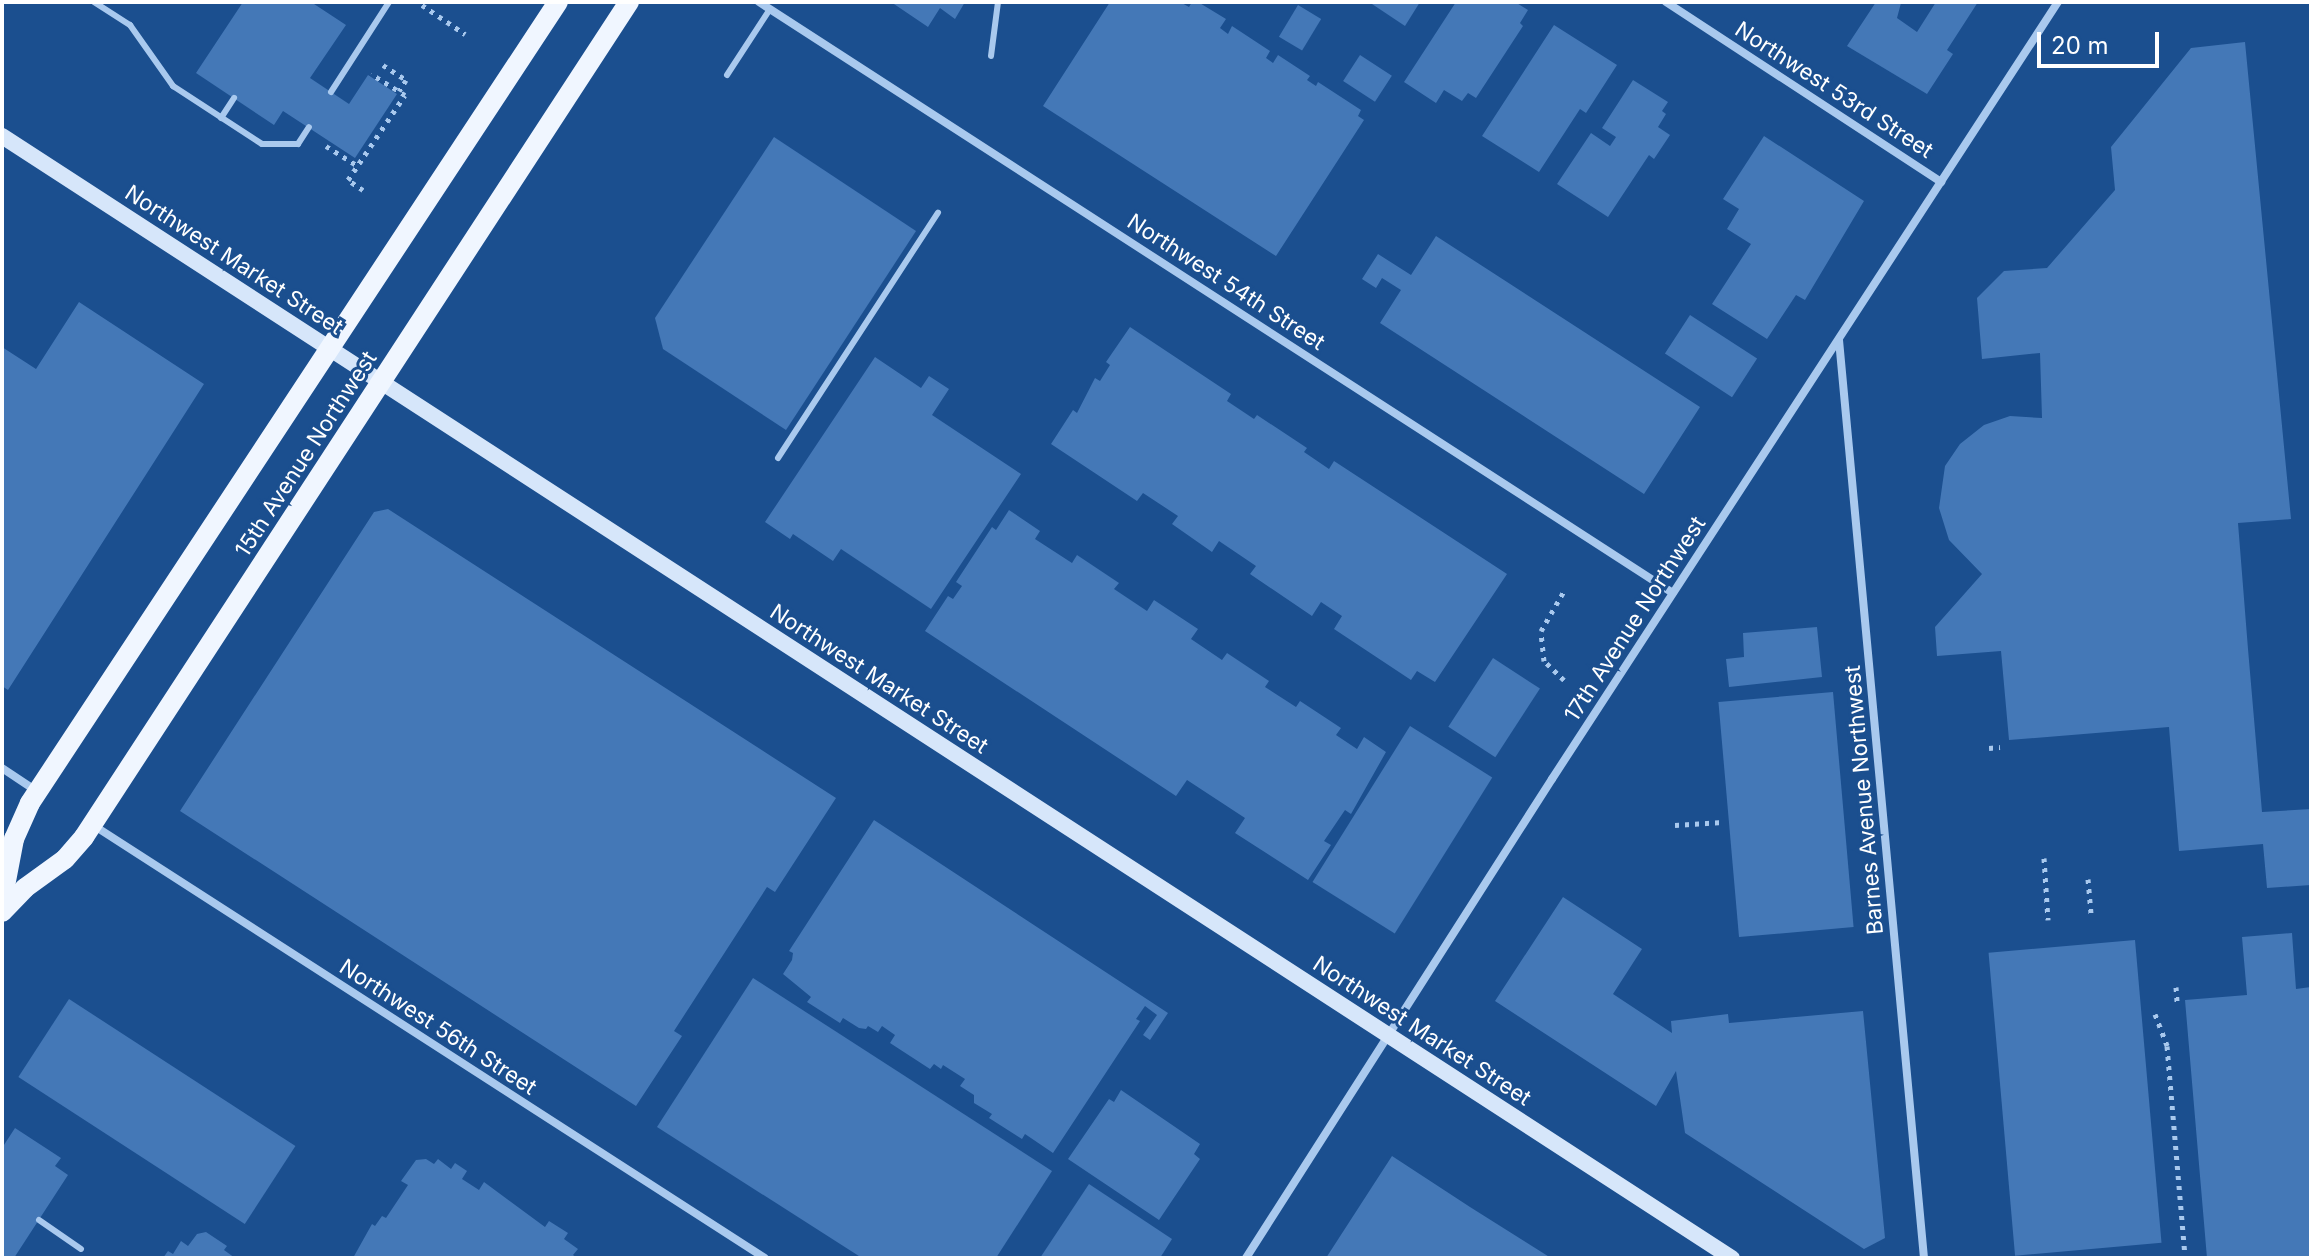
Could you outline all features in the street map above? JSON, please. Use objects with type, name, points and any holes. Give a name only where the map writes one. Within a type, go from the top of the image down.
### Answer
[{"type":"main road","name":"15th Avenue Northwest","points":[[2,912],[25,888],[65,859],[92,825],[629,2]]},
{"type":"main road","name":"15th Avenue Northwest","points":[[2,902],[17,830],[38,792],[330,348],[551,4]]},
{"type":"main road","name":"Northwest Market Street","points":[[2,136],[1732,1258]]},
{"type":"street","name":"Northwest 54th Street","points":[[759,2],[1673,593]]},
{"type":"street","name":"Northwest 53rd Street","points":[[1666,2],[1941,182]]},
{"type":"street","name":"17th Avenue Northwest","points":[[1246,1258],[1673,593],[2058,2]]},
{"type":"street","name":"Barnes Avenue Northwest","points":[[1839,339],[1924,1258]]},
{"type":"street","points":[[2,768],[38,792]]},
{"type":"street","name":"Northwest 56th Street","points":[[92,825],[765,1258]]},
{"type":"lane","points":[[94,2],[130,25],[173,86],[262,144],[298,144],[309,127]]},
{"type":"lane","points":[[331,92],[389,2]]},
{"type":"lane","points":[[991,56],[998,2]]},
{"type":"lane","points":[[727,75],[770,9]]},
{"type":"lane","points":[[221,118],[234,98]]},
{"type":"lane","points":[[778,458],[938,213]]},
{"type":"lane","points":[[39,1220],[81,1249]]},
{"type":"path","points":[[422,5],[465,34]]},
{"type":"path","points":[[363,190],[348,180],[405,95],[399,91],[406,80],[383,65]]},
{"type":"path","points":[[322,143],[358,166]]},
{"type":"path","points":[[1564,591],[1541,631],[1544,661],[1564,680]]},
{"type":"path","points":[[1989,748],[2000,747]]},
{"type":"path","points":[[1675,825],[1723,822]]},
{"type":"path","points":[[2044,858],[2048,920]]},
{"type":"path","points":[[2088,879],[2091,917]]},
{"type":"path","points":[[2176,987],[2177,1002]]},
{"type":"path","points":[[2155,1014],[2167,1046],[2185,1258]]},
{"type":"building","points":[[243,2],[311,2],[346,25],[310,78],[349,104],[368,75],[397,94],[355,158],[283,111],[274,125],[196,73]]},
{"type":"building","points":[[891,2],[965,2],[955,19],[940,8],[928,27]]},
{"type":"building","points":[[1110,2],[1180,2],[1189,7],[1192,2],[1198,2],[1226,19],[1220,28],[1228,34],[1232,26],[1270,51],[1266,58],[1273,63],[1278,55],[1310,76],[1307,80],[1316,86],[1318,82],[1361,110],[1358,116],[1364,120],[1276,256],[1043,106]]},
{"type":"building","points":[[1369,2],[1420,2],[1405,26]]},
{"type":"building","points":[[1456,2],[1515,2],[1528,10],[1520,23],[1523,26],[1476,98],[1468,93],[1462,101],[1444,90],[1436,103],[1404,82]]},
{"type":"building","points":[[1876,2],[1901,3],[1897,18],[1917,32],[1936,2],[1978,2],[1947,50],[1953,54],[1927,94],[1847,46]]},
{"type":"building","points":[[1298,5],[1321,19],[1302,51],[1279,37]]},
{"type":"building","points":[[1554,25],[1617,65],[1586,113],[1580,109],[1539,172],[1482,136]]},
{"type":"building","points":[[2245,42],[2291,519],[2238,523],[2262,812],[2311,809],[2311,885],[2267,888],[2263,844],[2179,851],[2169,727],[2009,740],[2001,651],[1937,656],[1935,627],[1982,574],[1949,540],[1939,508],[1945,466],[1960,444],[1984,425],[2010,416],[2042,418],[2040,353],[1982,359],[1977,298],[2004,271],[2047,268],[2115,190],[2111,147],[2191,48]]},
{"type":"building","points":[[1360,55],[1392,76],[1375,102],[1343,81]]},
{"type":"building","points":[[1633,80],[1668,102],[1662,111],[1666,114],[1658,127],[1670,135],[1654,159],[1649,155],[1608,217],[1557,184],[1591,133],[1610,146],[1616,137],[1602,128]]},
{"type":"building","points":[[1764,136],[1864,201],[1805,300],[1796,295],[1767,339],[1712,304],[1751,244],[1727,229],[1739,209],[1723,199]]},
{"type":"building","points":[[774,137],[916,231],[786,430],[663,349],[655,318]]},
{"type":"building","points":[[1436,236],[1700,407],[1644,494],[1380,323],[1401,290],[1382,278],[1376,288],[1362,279],[1378,254],[1411,275]]},
{"type":"building","points":[[79,302],[204,384],[8,690],[2,686],[2,347],[36,369]]},
{"type":"building","points":[[1690,315],[1757,359],[1732,397],[1665,354]]},
{"type":"building","points":[[1130,327],[1231,394],[1227,401],[1254,419],[1257,415],[1307,448],[1304,452],[1329,469],[1334,461],[1507,574],[1435,682],[1417,671],[1411,680],[1334,629],[1342,616],[1321,602],[1312,616],[1250,574],[1256,566],[1219,541],[1212,552],[1172,524],[1178,516],[1143,493],[1137,501],[1051,444],[1073,410],[1077,413],[1095,378],[1100,381],[1110,365],[1106,362]]},
{"type":"building","points":[[875,357],[921,388],[929,376],[949,389],[932,415],[1021,474],[931,609],[841,549],[833,561],[793,534],[790,539],[765,522]]},
{"type":"building","points":[[388,509],[836,798],[775,892],[767,887],[674,1031],[682,1036],[636,1106],[180,811],[374,512]]},
{"type":"building","points":[[1009,510],[1040,531],[1035,539],[1072,563],[1077,555],[1119,583],[1114,589],[1147,611],[1154,600],[1198,629],[1191,639],[1222,660],[1227,653],[1269,681],[1265,687],[1296,707],[1300,701],[1341,728],[1336,735],[1357,749],[1364,737],[1386,752],[1351,814],[1345,810],[1324,841],[1331,845],[1308,880],[1235,833],[1245,818],[1187,780],[1176,796],[925,631],[948,596],[953,599],[962,586],[956,582],[992,527],[996,530]]},
{"type":"building","points":[[1817,627],[1822,677],[1729,687],[1726,659],[1744,657],[1743,633]]},
{"type":"building","points":[[1493,658],[1540,688],[1495,757],[1448,727]]},
{"type":"building","points":[[1833,692],[1854,927],[1739,937],[1718,702]]},
{"type":"building","points":[[1410,726],[1492,777],[1395,933],[1312,882]]},
{"type":"building","points":[[874,820],[1168,1013],[1150,1040],[1143,1035],[1157,1015],[1145,1006],[1136,1019],[1140,1021],[1053,1153],[1025,1134],[1022,1139],[989,1118],[992,1114],[974,1103],[974,1095],[960,1086],[965,1079],[943,1065],[941,1069],[934,1064],[930,1069],[890,1043],[895,1035],[882,1026],[878,1032],[868,1026],[866,1029],[859,1028],[843,1018],[840,1023],[807,1002],[811,997],[783,974],[792,960],[793,953],[789,951]]},
{"type":"building","points":[[1563,897],[1642,949],[1613,994],[1672,1033],[1671,1021],[1728,1014],[1729,1023],[1863,1011],[1885,1238],[1864,1249],[1685,1133],[1676,1071],[1656,1106],[1495,1001]]},
{"type":"building","points":[[2292,933],[2296,989],[2311,987],[2311,1258],[2207,1258],[2185,1000],[2247,995],[2242,937]]},
{"type":"building","points":[[2135,940],[2161,1243],[2015,1256],[1989,953]]},
{"type":"building","points":[[753,978],[1052,1171],[996,1258],[862,1258],[657,1127]]},
{"type":"building","points":[[69,999],[295,1146],[245,1224],[18,1077]]},
{"type":"building","points":[[1121,1090],[1200,1144],[1194,1154],[1200,1159],[1159,1220],[1068,1159],[1109,1099],[1114,1102]]},
{"type":"building","points":[[15,1128],[61,1158],[55,1166],[68,1175],[14,1258],[2,1258],[2,1148]]},
{"type":"building","points":[[1392,1156],[1470,1207],[1551,1258],[1326,1258]]},
{"type":"building","points":[[426,1159],[434,1164],[438,1159],[451,1169],[455,1163],[467,1171],[462,1179],[479,1190],[484,1182],[545,1227],[549,1221],[568,1233],[564,1239],[578,1249],[573,1255],[577,1258],[353,1258],[372,1224],[375,1226],[382,1216],[386,1218],[408,1185],[401,1181],[416,1160]]},
{"type":"building","points":[[1089,1184],[1172,1239],[1160,1258],[1040,1258]]},
{"type":"building","points":[[206,1232],[227,1246],[224,1250],[235,1258],[163,1258],[168,1251],[173,1254],[181,1241],[188,1246],[197,1234]]}]
